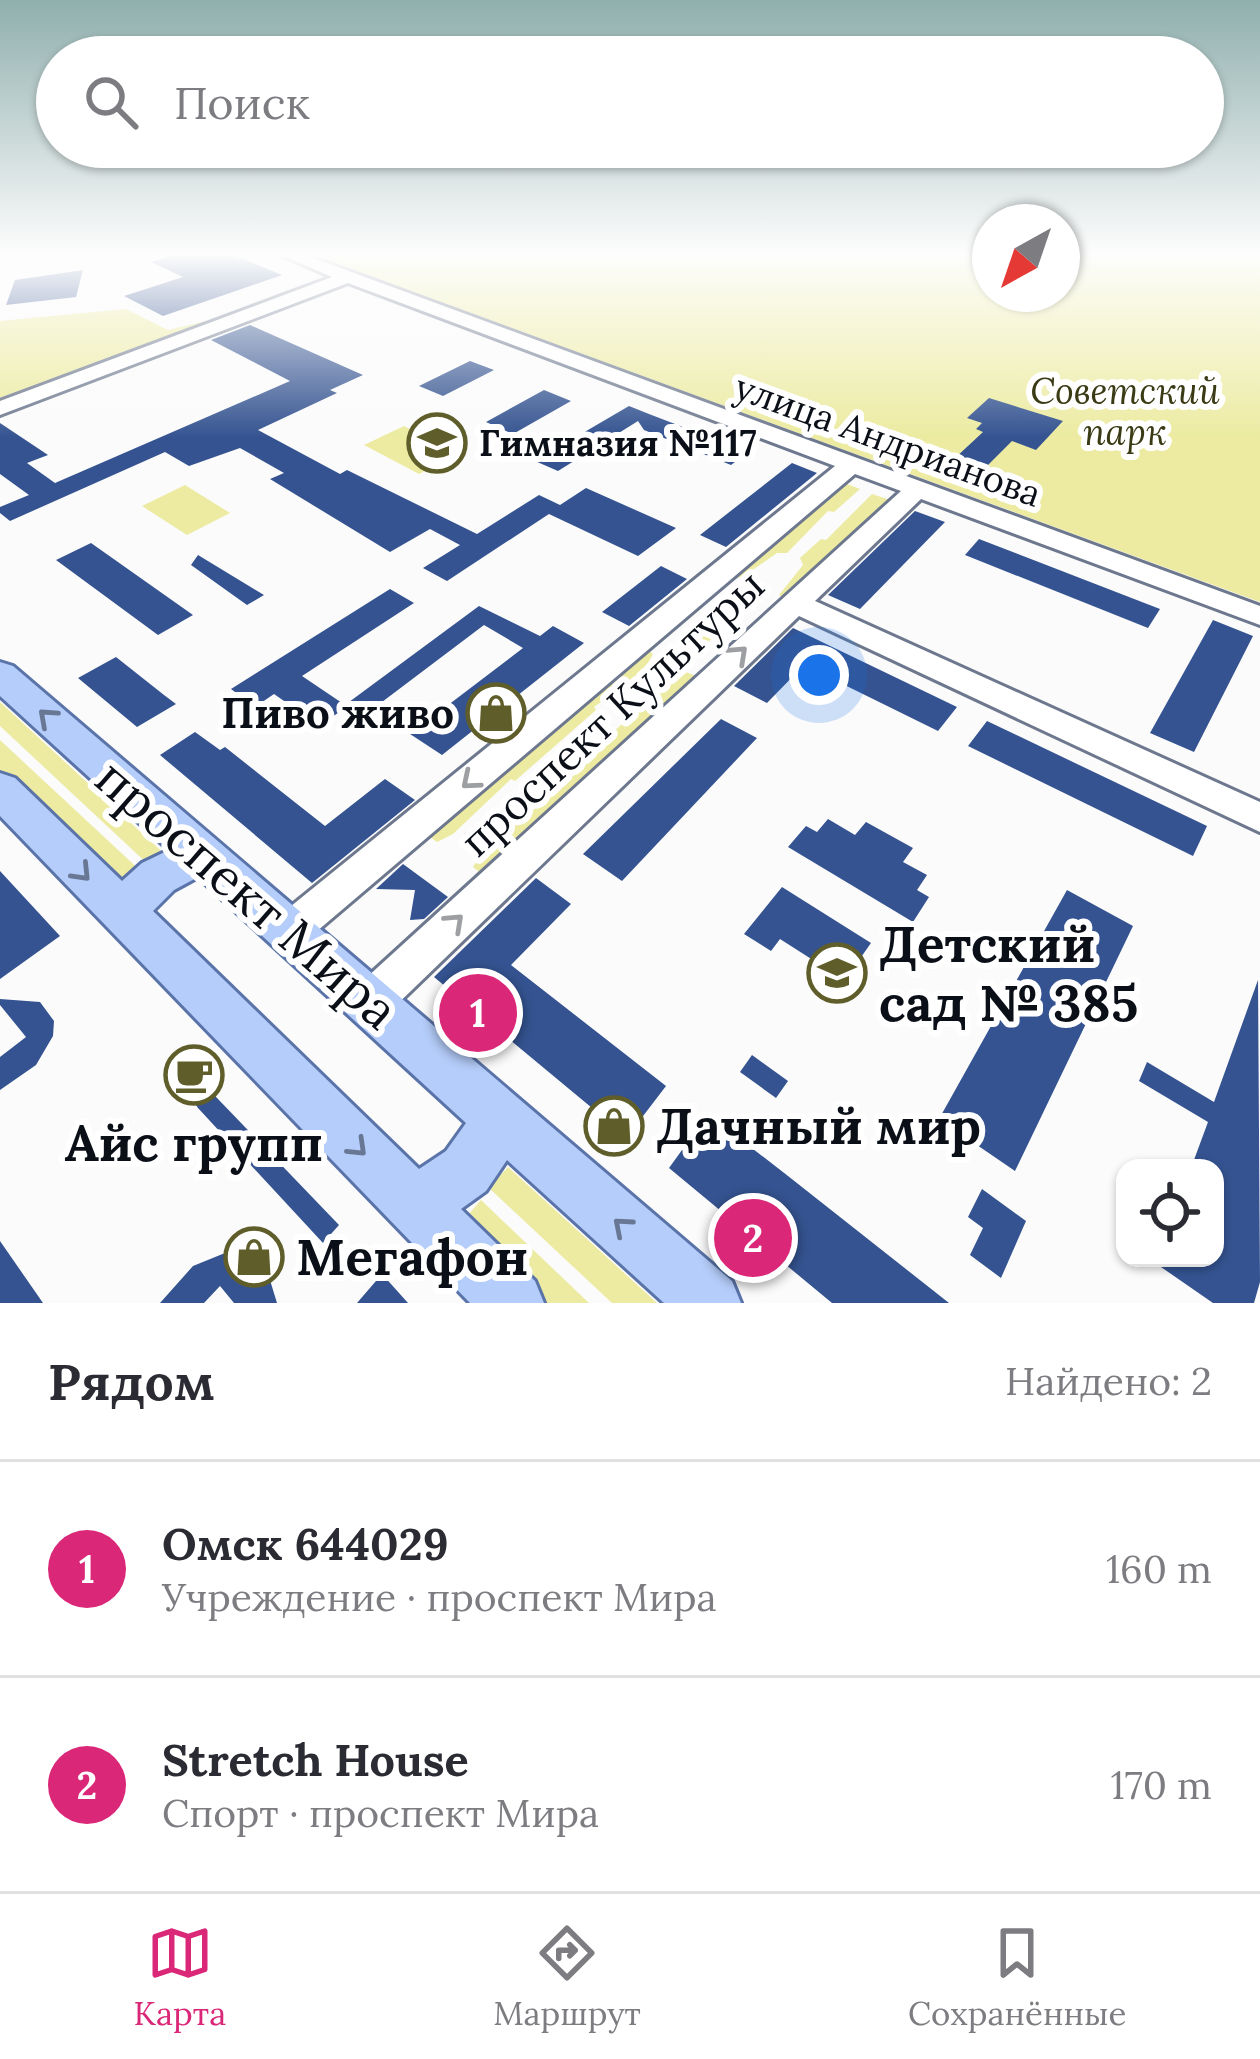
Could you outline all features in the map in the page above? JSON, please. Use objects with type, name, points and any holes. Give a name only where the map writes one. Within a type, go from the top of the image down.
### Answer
[{"type":"main road","name":"проспект Мира","points":[[0,676],[710,1303]]},
{"type":"main road","name":"проспект Мира","points":[[0,789],[513,1303]]},
{"type":"main road","points":[[124,914],[153,878],[205,856]]},
{"type":"main road","points":[[412,1202],[449,1188],[467,1172],[500,1118]]},
{"type":"street","points":[[0,408],[244,316]]},
{"type":"street","name":"улица Андрианова","points":[[451,316],[1260,616]]},
{"type":"street","name":"проспект Культуры","points":[[289,931],[851,465]]},
{"type":"street","name":"проспект Культуры","points":[[370,1002],[916,490]]},
{"type":"street","points":[[795,603],[1260,818]]},
{"type":"green space","points":[[140,316],[168,330],[210,320],[0,398],[0,321]]},
{"type":"green space","name":"Советский парк","points":[[478,316],[1260,316],[1260,602]]},
{"type":"green space","points":[[404,426],[458,454],[419,474],[364,445]]},
{"type":"green space","points":[[842,482],[860,489],[834,512],[828,511],[787,553],[777,553],[741,578],[733,575]]},
{"type":"green space","points":[[185,485],[230,513],[187,535],[142,506]]},
{"type":"green space","points":[[872,494],[890,500],[785,598],[779,595],[803,565],[800,558],[821,539],[826,540]]},
{"type":"green space","points":[[743,590],[759,596],[689,659],[673,651]]},
{"type":"green space","points":[[644,648],[653,654],[644,670],[594,707],[453,834],[437,842],[426,834]]},
{"type":"green space","points":[[686,672],[698,677],[483,875],[473,867],[541,797]]},
{"type":"green space","points":[[0,702],[171,860],[153,869],[0,726]]},
{"type":"green space","points":[[0,740],[145,875],[126,896],[0,772]]},
{"type":"green space","points":[[508,1167],[657,1303],[612,1303],[489,1188]]},
{"type":"green space","points":[[481,1200],[589,1303],[546,1303],[462,1222]]},
{"type":"building","points":[[250,325],[363,375],[330,390],[337,393],[258,430],[340,474],[347,470],[477,534],[539,495],[560,505],[586,488],[676,528],[638,556],[549,514],[447,581],[423,568],[460,545],[430,529],[390,552],[270,479],[284,473],[240,448],[189,466],[165,452],[10,521],[0,513],[0,507],[29,495],[0,474],[0,423],[48,455],[27,463],[55,483],[290,381],[211,340]]},
{"type":"building","points":[[470,361],[494,370],[443,396],[419,386]]},
{"type":"building","points":[[544,390],[571,401],[513,434],[486,422]]},
{"type":"building","points":[[989,398],[1063,421],[1036,450],[1012,441],[984,469],[954,459],[983,432],[976,429],[982,423],[967,418]]},
{"type":"building","points":[[629,406],[748,452],[731,465],[644,430],[638,421],[558,471],[535,461]]},
{"type":"building","points":[[792,463],[817,473],[726,547],[700,535]]},
{"type":"building","points":[[915,511],[945,522],[860,609],[828,595]]},
{"type":"building","points":[[979,539],[1160,609],[1148,628],[965,555]]},
{"type":"building","points":[[91,543],[193,615],[158,635],[56,560]]},
{"type":"building","points":[[198,555],[264,595],[247,605],[191,565]]},
{"type":"building","points":[[661,566],[687,579],[629,626],[602,612]]},
{"type":"building","points":[[390,589],[414,603],[302,676],[345,705],[479,606],[540,636],[553,626],[584,643],[442,755],[410,734],[523,648],[484,625],[378,705],[398,718],[381,731],[346,707],[320,726],[274,694],[255,707],[231,689]]},
{"type":"building","points":[[1213,620],[1253,636],[1194,752],[1150,733]]},
{"type":"building","points":[[793,628],[957,707],[938,731],[804,665],[767,703],[734,686]]},
{"type":"building","points":[[116,657],[176,704],[137,727],[78,678]]},
{"type":"building","points":[[721,719],[757,738],[622,881],[583,854]]},
{"type":"building","points":[[987,721],[1207,826],[1193,856],[968,746]]},
{"type":"building","points":[[195,732],[220,750],[225,747],[325,826],[385,779],[415,800],[312,883],[160,755]]},
{"type":"building","points":[[828,819],[855,835],[866,822],[913,848],[903,862],[927,875],[917,890],[929,897],[913,922],[788,847],[806,826],[817,832]]},
{"type":"building","points":[[403,864],[448,897],[424,919],[410,920],[415,890],[376,889]]},
{"type":"building","points":[[0,871],[60,936],[0,979]]},
{"type":"building","points":[[536,878],[571,904],[511,965],[666,1086],[627,1137],[434,977]]},
{"type":"building","points":[[782,887],[871,943],[835,994],[807,975],[816,962],[780,939],[771,951],[744,934]]},
{"type":"building","points":[[1067,890],[1133,926],[1015,1171],[939,1119]]},
{"type":"building","points":[[1258,980],[1260,1282],[1254,1303],[1213,1303],[1161,1267],[1224,1267],[1224,1159],[1194,1159],[1208,1122],[1139,1081],[1147,1062],[1214,1102]]},
{"type":"building","points":[[0,999],[40,1002],[54,1021],[53,1036],[36,1065],[0,1090],[0,1057],[26,1037]]},
{"type":"building","points":[[752,1055],[788,1081],[776,1098],[740,1072]]},
{"type":"building","points":[[192,1072],[339,1225],[323,1243],[198,1108],[180,1082]]},
{"type":"building","points":[[708,1114],[949,1303],[832,1303],[669,1168]]},
{"type":"building","points":[[982,1189],[1026,1221],[1001,1278],[970,1255],[983,1228],[968,1217]]},
{"type":"building","points":[[0,1241],[43,1303],[0,1303]]},
{"type":"building","points":[[225,1253],[254,1257],[266,1267],[277,1303],[234,1303],[220,1286],[204,1303],[160,1303],[193,1266]]},
{"type":"building","points":[[382,1274],[408,1303],[357,1303]]},
{"type":"place","name":"Гимназия №117","points":[[437,443]]},
{"type":"place","name":"Пиво живо","points":[[496,713]]},
{"type":"place","name":"Детский сад № 385","points":[[837,973]]},
{"type":"place","name":"Омск 644029","points":[[478,1013]]},
{"type":"place","name":"Айс групп","points":[[194,1075]]},
{"type":"place","name":"Дачный мир","points":[[614,1126]]},
{"type":"place","name":"Stretch House","points":[[753,1238]]},
{"type":"place","name":"Мегафон","points":[[254,1257]]}]
